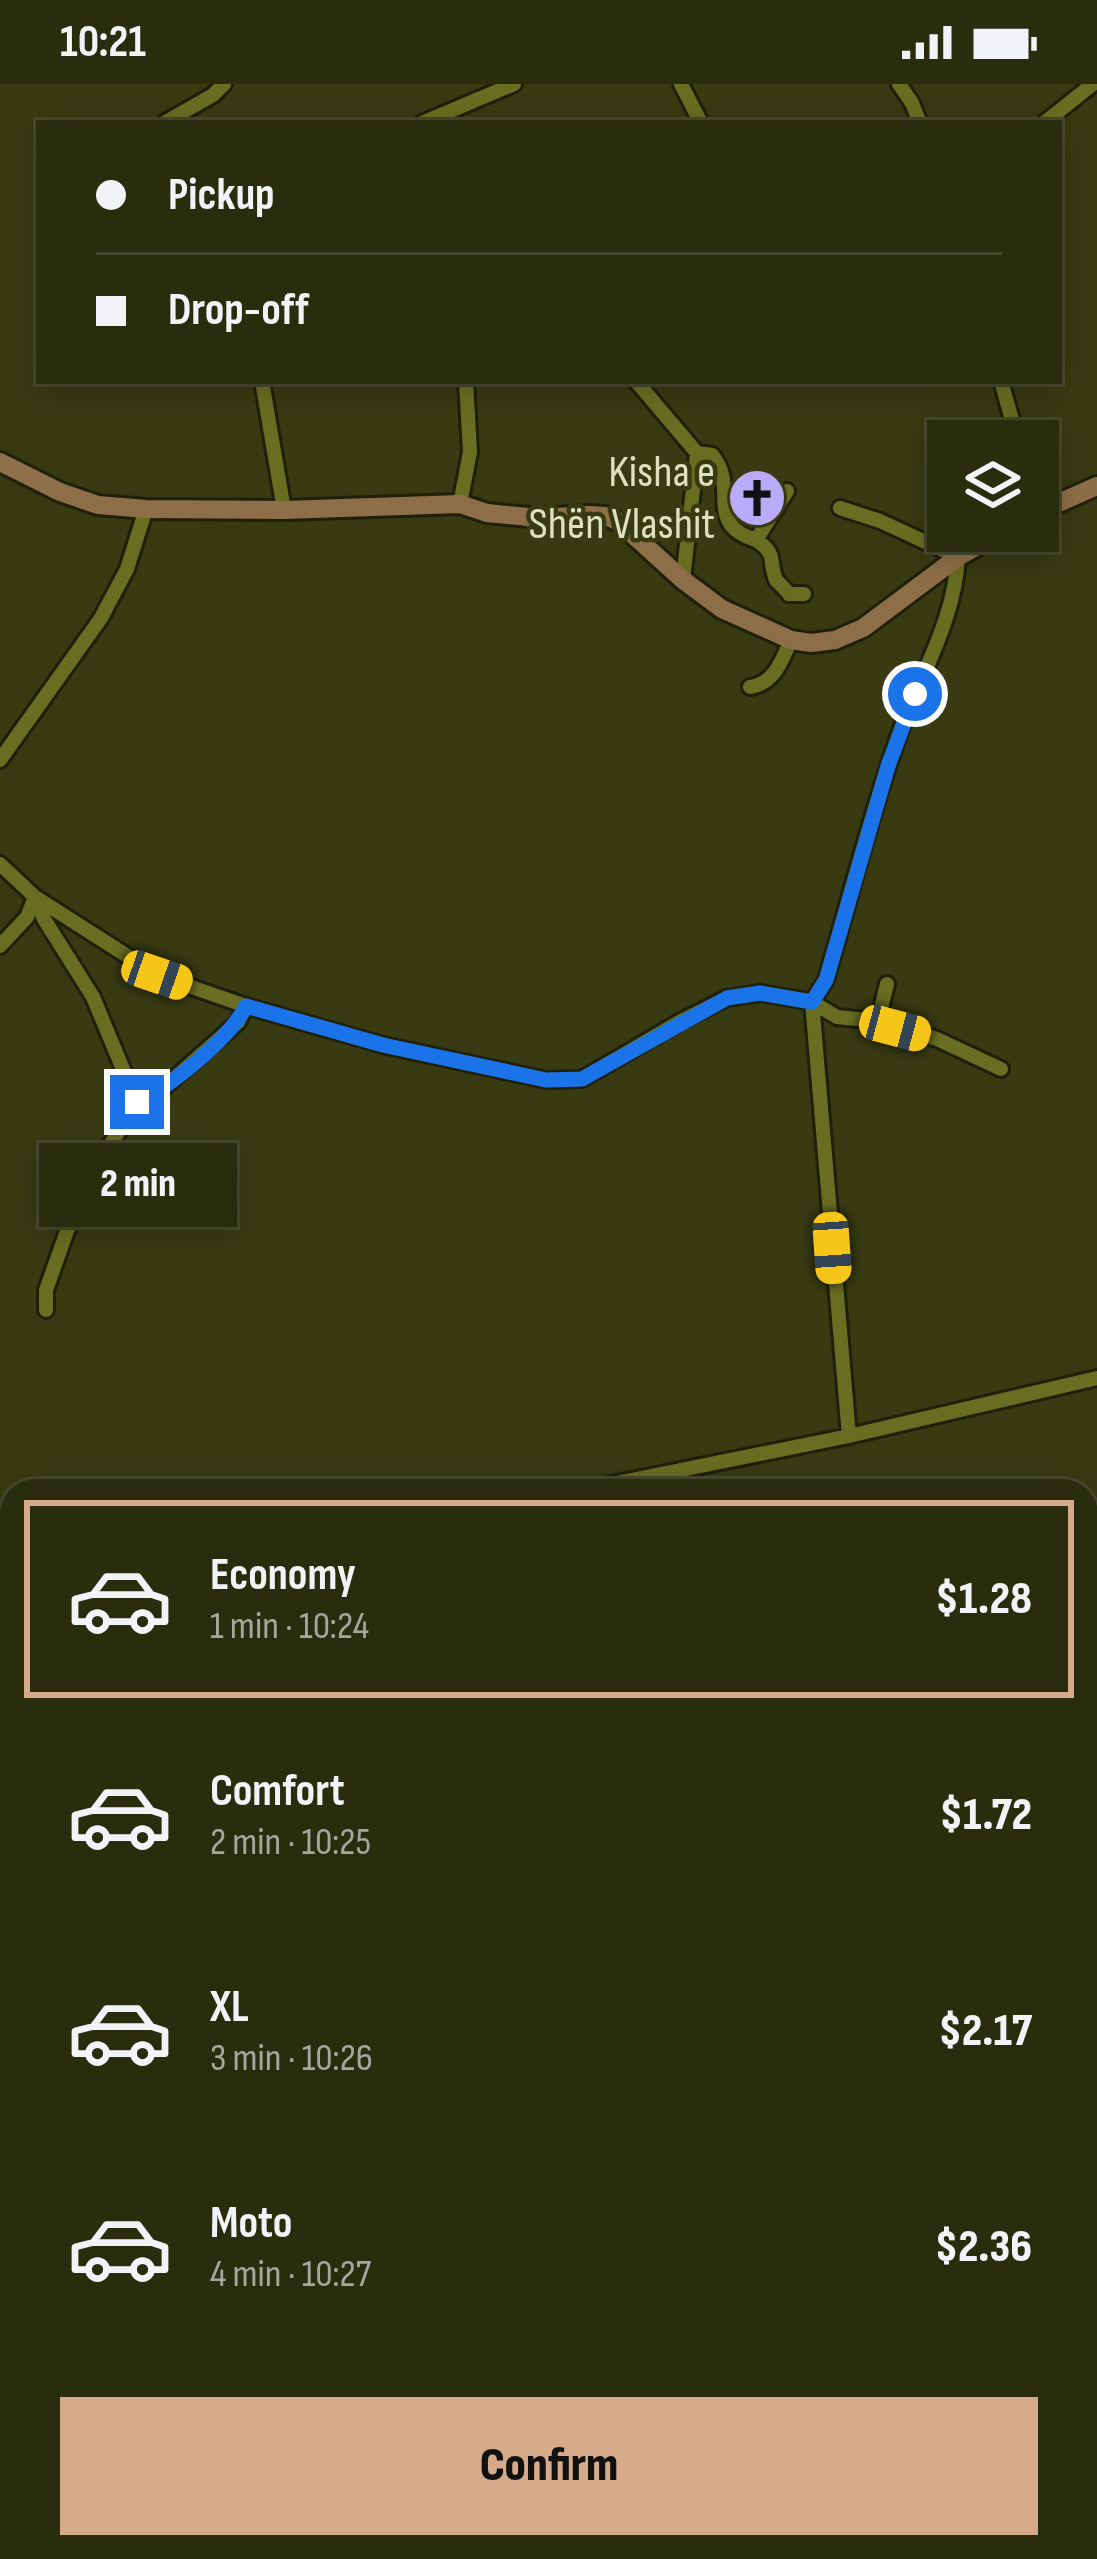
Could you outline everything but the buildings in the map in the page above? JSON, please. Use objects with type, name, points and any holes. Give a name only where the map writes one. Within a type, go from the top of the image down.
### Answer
[{"type":"street","points":[[169,120],[224,84]]},
{"type":"street","points":[[429,120],[514,84]]},
{"type":"street","points":[[682,84],[700,120]]},
{"type":"street","points":[[899,84],[919,120]]},
{"type":"street","points":[[1049,120],[1092,92]]},
{"type":"street","points":[[263,384],[284,510]]},
{"type":"street","points":[[460,504],[470,452],[466,384]]},
{"type":"street","points":[[639,384],[697,453],[712,455],[721,466],[728,524],[766,547],[776,580],[789,594],[804,594]]},
{"type":"street","points":[[1002,384],[1012,420]]},
{"type":"street","points":[[683,580],[697,453]]},
{"type":"street","points":[[0,462],[98,505],[284,510],[460,504],[487,513],[538,518],[605,516],[631,531],[722,610],[791,640],[811,643],[835,640],[862,628],[967,552]]},
{"type":"street","points":[[1059,503],[1097,486]]},
{"type":"street","points":[[756,540],[787,491]]},
{"type":"street","points":[[840,508],[958,557]]},
{"type":"street","points":[[0,760],[101,618],[127,568],[146,509]]},
{"type":"street","points":[[849,1436],[812,1002],[826,980],[901,728],[943,626],[957,583],[958,557]]},
{"type":"street","points":[[750,687],[760,686],[777,670],[791,640]]},
{"type":"street","points":[[0,864],[34,897],[157,975],[383,1045],[546,1080],[582,1079],[727,998],[760,993],[812,1002],[837,1017],[878,1022],[937,1039],[1001,1069]]},
{"type":"street","points":[[0,946],[27,917],[34,897]]},
{"type":"street","points":[[34,897],[93,998],[137,1102]]},
{"type":"street","points":[[878,1022],[887,984]]},
{"type":"street","points":[[46,1310],[46,1290],[92,1173],[137,1102],[175,1078],[238,1022],[246,1006]]},
{"type":"street","points":[[636,1479],[1097,1378]]},
{"type":"place","name":"Kisha e Shën Vlashit","points":[[757,498]]},
{"type":"route","points":[[137,1102],[159,1092],[238,1022],[246,1006],[383,1045],[565,1081],[600,1071],[727,998],[760,993],[812,1002],[826,980],[888,766],[915,694]]}]
